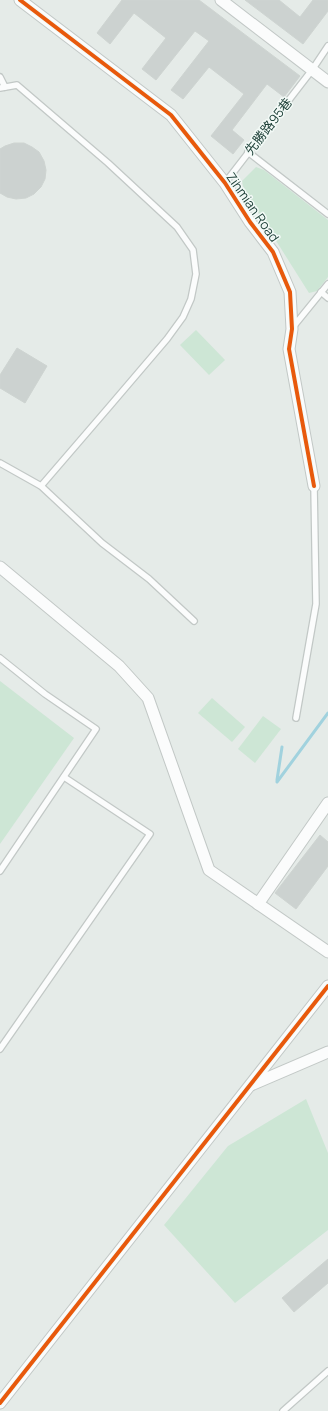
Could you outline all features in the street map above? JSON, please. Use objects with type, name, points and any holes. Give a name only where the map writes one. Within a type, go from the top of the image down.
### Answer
[{"type":"street","name":"Zihmian Road","points":[[20,0],[171,114],[225,183],[250,222],[272,252],[290,292],[292,329],[289,349],[314,486]]},
{"type":"street","points":[[221,0],[328,82]]},
{"type":"street","points":[[0,567],[119,666],[148,698],[210,870],[328,952]]},
{"type":"street","points":[[258,904],[327,806]]},
{"type":"street","points":[[0,1403],[328,986]]},
{"type":"street","points":[[250,1086],[328,1052]]},
{"type":"lane","name":"先勝路95巷","points":[[225,183],[312,70],[328,46]]},
{"type":"lane","points":[[0,77],[3,87],[17,85],[108,163],[178,226],[193,250],[196,274],[191,299],[183,318],[114,402],[41,486]]},
{"type":"lane","points":[[248,152],[328,214]]},
{"type":"lane","points":[[292,329],[328,284]]},
{"type":"lane","points":[[321,292],[328,298]]},
{"type":"lane","points":[[0,463],[41,486],[102,543],[149,579],[194,621]]},
{"type":"lane","points":[[296,718],[316,604],[314,486]]},
{"type":"lane","points":[[0,658],[45,694],[96,729],[0,871]]},
{"type":"lane","points":[[0,1049],[150,834],[64,777]]},
{"type":"lane","points":[[283,1411],[328,1371]]},
{"type":"green space","points":[[256,167],[264,170],[328,220],[328,277],[317,291],[309,293],[244,190],[242,181]]},
{"type":"green space","points":[[196,330],[225,360],[209,375],[180,345]]},
{"type":"green space","points":[[0,681],[74,738],[0,844]]},
{"type":"green space","points":[[212,698],[245,727],[232,742],[198,713]]},
{"type":"green space","points":[[263,716],[281,729],[255,763],[238,749]]},
{"type":"green space","points":[[306,1099],[328,1153],[328,1230],[235,1303],[164,1225],[228,1146]]},
{"type":"building","points":[[122,0],[199,0],[300,76],[284,97],[267,84],[232,130],[244,140],[233,154],[211,136],[244,94],[209,67],[183,99],[171,90],[209,41],[195,31],[156,80],[142,69],[166,38],[134,13],[110,44],[97,33]]},
{"type":"building","points":[[245,0],[279,0],[300,17],[313,0],[328,0],[328,11],[303,44]]},
{"type":"building","points":[[14,143],[24,143],[39,152],[44,161],[46,170],[45,179],[41,187],[34,194],[26,198],[16,199],[7,197],[0,193],[0,149]]},
{"type":"building","points":[[17,348],[47,366],[25,403],[0,388],[0,375]]},
{"type":"building","points":[[320,835],[328,842],[328,866],[296,909],[275,893]]},
{"type":"building","points":[[328,1259],[328,1283],[294,1312],[282,1298]]},
{"type":"waterway","points":[[277,782],[328,713]]},
{"type":"waterway","points":[[277,780],[282,747]]},
{"type":"cycle path","points":[[20,0],[171,115],[225,183],[250,222],[273,252],[290,292],[292,329],[289,349],[314,486]]},
{"type":"cycle path","points":[[0,1403],[328,986]]}]
